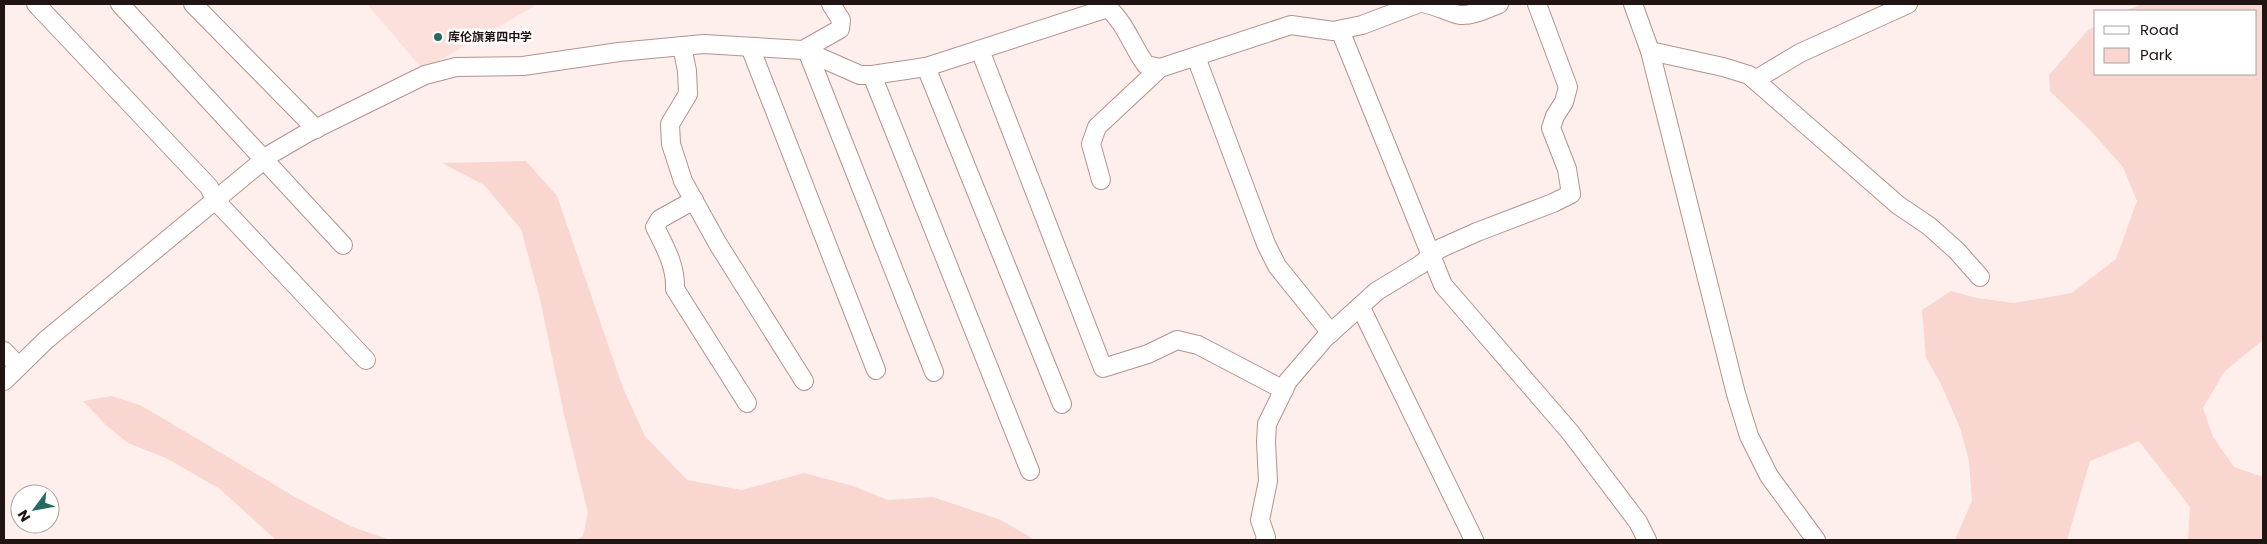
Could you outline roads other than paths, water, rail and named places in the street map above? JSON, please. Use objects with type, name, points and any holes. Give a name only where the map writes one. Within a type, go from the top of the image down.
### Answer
[{"type":"street","points":[[36,4],[209,187],[216,201],[366,360]]},
{"type":"street","points":[[120,4],[343,245]]},
{"type":"street","points":[[193,4],[316,129]]},
{"type":"street","points":[[806,51],[840,29],[841,20],[831,4]]},
{"type":"street","points":[[1101,180],[1091,144],[1097,127],[1160,68],[1291,25],[1333,31],[1340,30],[1362,25],[1417,4]]},
{"type":"street","points":[[1426,4],[1460,15],[1475,13],[1499,4]]},
{"type":"street","points":[[1265,540],[1266,537],[1260,520],[1268,481],[1267,424],[1288,381],[1331,333],[1377,291],[1439,249],[1477,232],[1553,204],[1571,194],[1567,169],[1551,128],[1555,116],[1564,102],[1568,87],[1537,4]]},
{"type":"street","points":[[1633,4],[1650,51],[1736,394],[1749,436],[1769,476],[1816,540]]},
{"type":"street","points":[[1755,80],[1800,52],[1908,4]]},
{"type":"street","points":[[4,381],[46,340],[264,160],[316,129],[425,75],[456,67],[523,66],[619,52],[704,44],[806,51],[860,75],[872,75],[926,67],[980,50],[1087,9],[1108,8],[1120,19],[1136,52],[1146,65],[1160,68]]},
{"type":"street","points":[[1340,30],[1443,285],[1570,432],[1638,522],[1647,540]]},
{"type":"street","points":[[682,46],[687,71],[688,94],[670,124],[671,144],[683,181],[718,244],[804,380]]},
{"type":"street","points":[[750,47],[876,370]]},
{"type":"street","points":[[980,50],[1103,368],[1148,354],[1177,340],[1198,345],[1284,390]]},
{"type":"street","points":[[806,51],[934,372]]},
{"type":"street","points":[[1650,51],[1723,66],[1748,75],[1898,205],[1929,226],[1957,251],[1980,277]]},
{"type":"street","points":[[1196,56],[1266,244],[1277,266],[1331,333]]},
{"type":"street","points":[[926,67],[1062,404]]},
{"type":"street","points":[[872,75],[1030,471]]},
{"type":"street","points":[[694,200],[660,220],[655,227],[676,275],[675,289],[748,403]]},
{"type":"street","points":[[1360,306],[1474,540]]},
{"type":"street","points":[[4,351],[18,366]]},
{"type":"place","name":"库伦旗第四中学","points":[[438,37]]}]
